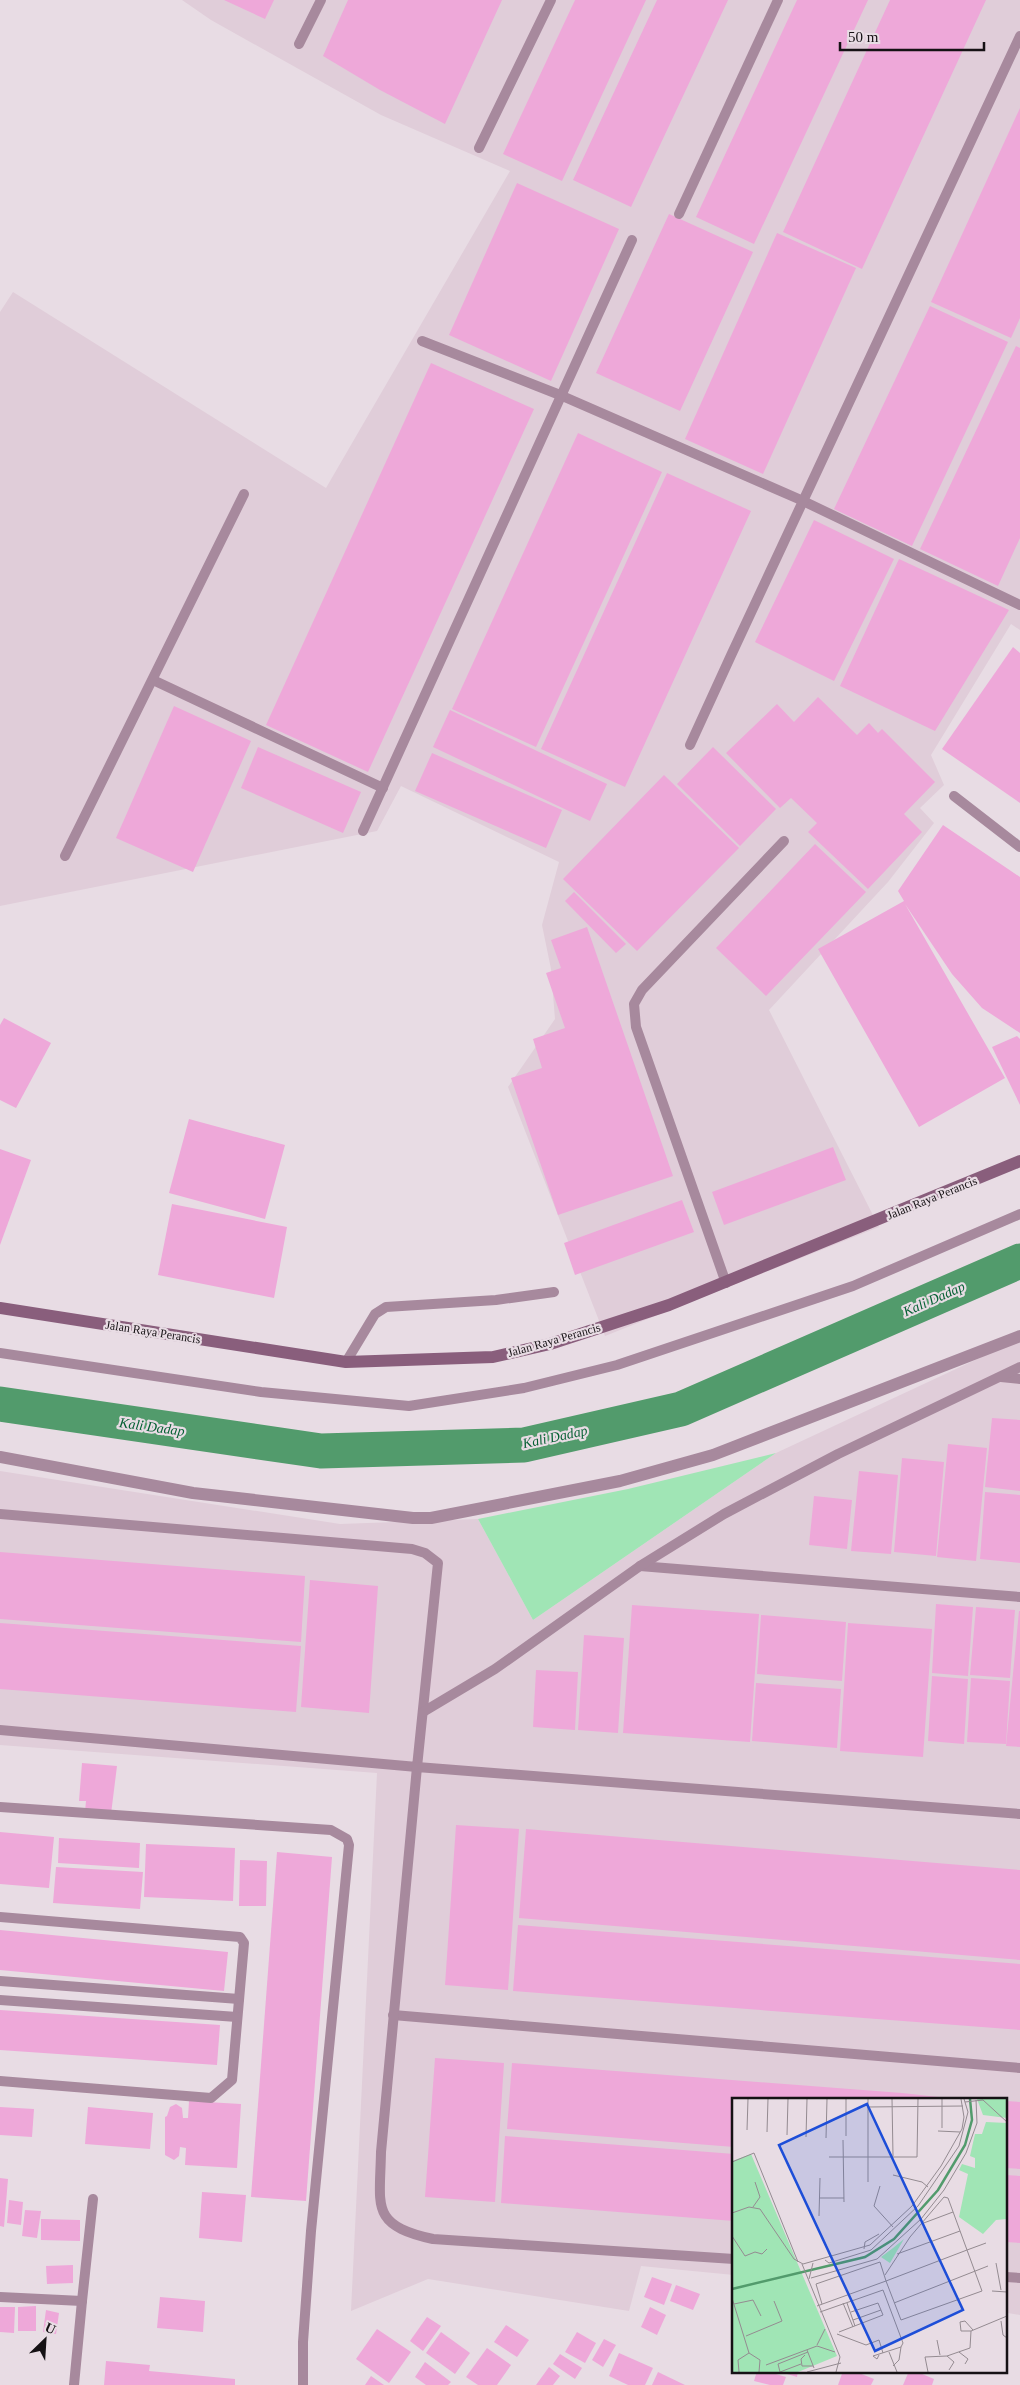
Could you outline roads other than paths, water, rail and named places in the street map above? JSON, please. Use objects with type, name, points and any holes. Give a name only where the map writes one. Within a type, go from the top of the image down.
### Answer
[{"type":"street","name":"Jalan Raya Perancis","points":[[0,1308],[346,1362],[493,1357],[550,1344],[669,1305],[1020,1161]]},
{"type":"street","points":[[0,1457],[193,1493],[413,1518],[431,1518],[620,1481],[713,1455],[1020,1336]]},
{"type":"lane","points":[[299,44],[321,0]]},
{"type":"lane","points":[[479,148],[551,0]]},
{"type":"lane","points":[[679,214],[778,0]]},
{"type":"lane","points":[[690,745],[801,500],[1020,36]]},
{"type":"lane","points":[[363,831],[632,240]]},
{"type":"lane","points":[[422,341],[560,395],[801,500],[1020,605]]},
{"type":"lane","points":[[65,856],[244,494]]},
{"type":"lane","points":[[153,680],[383,788]]},
{"type":"lane","points":[[954,796],[1020,847]]},
{"type":"lane","points":[[726,1283],[636,1027],[634,1004],[642,990],[784,841]]},
{"type":"lane","points":[[0,1353],[262,1392],[409,1406],[524,1388],[617,1365],[853,1286],[1020,1214]]},
{"type":"lane","points":[[346,1362],[374,1314],[386,1307],[496,1300],[554,1292]]},
{"type":"lane","points":[[423,1712],[495,1669],[640,1566],[724,1514],[838,1454],[1020,1367]]},
{"type":"lane","points":[[1000,1377],[1020,1379]]},
{"type":"lane","points":[[0,1514],[412,1549],[425,1553],[438,1563],[381,2152],[380,2208],[390,2223],[411,2234],[433,2239],[732,2259]]},
{"type":"lane","points":[[640,1566],[1020,1597]]},
{"type":"lane","points":[[0,1730],[417,1767],[1020,1814]]},
{"type":"lane","points":[[0,1807],[331,1830],[347,1839],[349,1845],[311,2231],[303,2342],[303,2385]]},
{"type":"lane","points":[[0,1917],[240,1937],[244,1942],[232,2080],[211,2098],[0,2081]]},
{"type":"lane","points":[[0,1981],[239,1999]]},
{"type":"lane","points":[[0,2000],[238,2018]]},
{"type":"lane","points":[[394,2015],[1020,2068]]},
{"type":"lane","points":[[74,2385],[92,2199]]},
{"type":"lane","points":[[0,2297],[82,2301]]},
{"type":"waterway","name":"Kali Dadap","points":[[0,1404],[321,1451],[524,1445],[681,1409],[1020,1261]]}]
